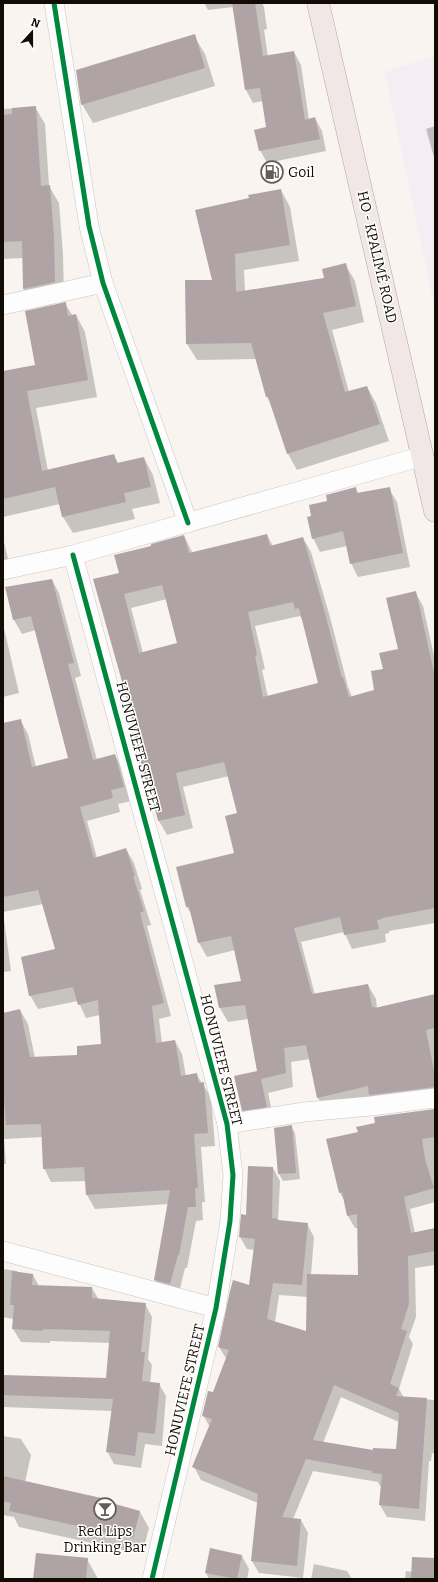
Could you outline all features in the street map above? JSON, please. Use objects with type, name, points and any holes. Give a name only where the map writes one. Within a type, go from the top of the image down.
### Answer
[{"type":"main road","name":"HO - KPALIMÉ ROAD","points":[[318,3],[435,511]]},
{"type":"street","points":[[54,3],[89,226],[103,284],[188,523]]},
{"type":"street","points":[[3,305],[103,284]]},
{"type":"street","points":[[3,570],[73,554],[188,523],[423,456]]},
{"type":"street","name":"HONUVIEFE STREET","points":[[73,554],[227,1124],[233,1176],[230,1221],[216,1308],[152,1579]]},
{"type":"street","points":[[227,1124],[304,1112],[435,1098]]},
{"type":"street","points":[[3,1251],[216,1308]]},
{"type":"shaded area","points":[[435,56],[435,309],[385,72]]},
{"type":"building","points":[[232,3],[255,3],[263,56],[294,51],[305,120],[315,117],[320,139],[259,151],[254,130],[266,127],[260,88],[245,90]]},
{"type":"building","points":[[195,34],[205,68],[81,105],[76,70]]},
{"type":"building","points":[[36,106],[41,186],[50,185],[54,237],[55,282],[23,289],[22,241],[3,242],[3,115],[12,114],[12,108]]},
{"type":"building","points":[[281,189],[290,245],[235,254],[236,292],[324,278],[322,269],[346,263],[356,306],[323,313],[345,392],[367,386],[380,424],[287,454],[268,397],[266,397],[251,343],[186,344],[185,280],[212,280],[195,210],[249,198],[248,195]]},
{"type":"building","points":[[66,302],[68,316],[76,314],[88,380],[27,391],[42,471],[114,454],[117,463],[144,457],[151,487],[124,493],[126,502],[62,517],[55,487],[3,499],[3,371],[35,365],[25,311]]},
{"type":"building","points":[[356,487],[357,493],[390,487],[403,553],[350,564],[343,531],[312,539],[307,517],[311,516],[309,505],[327,501],[326,495]]},
{"type":"building","points":[[267,534],[270,546],[303,537],[342,678],[343,677],[349,697],[374,690],[371,671],[383,669],[379,653],[398,649],[386,598],[416,591],[435,677],[435,908],[382,918],[377,920],[379,929],[344,935],[340,917],[294,928],[312,994],[368,984],[372,1007],[375,1008],[435,994],[435,1028],[426,1030],[435,1076],[435,1087],[369,1095],[368,1086],[317,1098],[306,1045],[284,1048],[286,1073],[261,1079],[267,1107],[242,1111],[234,1076],[257,1071],[245,1005],[219,1008],[214,985],[241,981],[231,936],[198,943],[189,907],[186,907],[176,867],[234,853],[225,816],[237,813],[224,762],[176,773],[185,815],[158,821],[148,781],[146,781],[137,748],[134,734],[136,734],[125,692],[93,579],[119,573],[114,555],[151,546],[151,544],[184,535],[189,553]],"holes":[[[162,585],[177,643],[139,653],[124,594]],[[293,602],[295,609],[299,608],[318,683],[263,697],[255,656],[257,655],[248,612]]]},
{"type":"building","points":[[52,579],[74,663],[68,664],[93,760],[115,754],[124,787],[111,790],[113,798],[80,807],[94,858],[126,848],[144,911],[140,913],[164,1003],[152,1006],[156,1043],[175,1040],[181,1076],[197,1073],[199,1083],[204,1082],[208,1133],[194,1134],[198,1188],[195,1188],[196,1207],[188,1207],[179,1255],[170,1284],[154,1280],[170,1190],[86,1195],[84,1167],[43,1169],[41,1124],[6,1125],[3,1085],[3,1013],[20,1009],[30,1057],[77,1055],[77,1046],[101,1044],[98,1000],[78,1005],[73,987],[29,996],[21,957],[55,949],[38,890],[3,897],[3,723],[21,719],[32,767],[68,758],[31,616],[13,620],[5,587]]},
{"type":"building","points":[[435,1109],[435,1137],[422,1139],[425,1159],[434,1188],[404,1197],[411,1233],[435,1228],[435,1251],[408,1256],[409,1304],[401,1329],[407,1331],[390,1384],[399,1388],[396,1396],[427,1398],[419,1509],[379,1505],[382,1474],[306,1459],[282,1517],[301,1519],[297,1566],[251,1561],[258,1494],[192,1467],[212,1419],[202,1416],[208,1391],[213,1392],[229,1350],[218,1347],[233,1280],[249,1285],[255,1239],[239,1237],[241,1214],[246,1215],[248,1166],[273,1167],[272,1218],[308,1223],[302,1285],[273,1283],[267,1319],[306,1331],[307,1274],[358,1275],[357,1214],[347,1216],[342,1192],[339,1193],[326,1139],[358,1132],[356,1127],[375,1123],[374,1117]],"holes":[[[334,1385],[399,1413],[396,1449],[373,1448],[373,1450],[313,1440]]]},
{"type":"building","points":[[292,1125],[296,1173],[278,1174],[274,1128]]},
{"type":"building","points":[[12,1271],[33,1274],[32,1285],[92,1287],[92,1298],[146,1303],[141,1352],[145,1352],[142,1381],[160,1383],[155,1434],[138,1432],[135,1456],[106,1452],[113,1399],[3,1395],[3,1375],[106,1378],[110,1331],[43,1329],[43,1331],[12,1329],[14,1305],[10,1305]]},
{"type":"building","points":[[3,1476],[101,1498],[101,1500],[140,1511],[133,1538],[9,1511],[11,1503],[3,1501]]},
{"type":"building","points":[[210,1548],[242,1555],[237,1579],[205,1573]]},
{"type":"building","points":[[36,1553],[88,1558],[86,1579],[33,1579]]},
{"type":"building","points":[[412,1557],[435,1558],[435,1579],[411,1579]]},
{"type":"cycle path","points":[[54,3],[89,226],[103,283],[188,523]]},
{"type":"cycle path","points":[[73,555],[227,1124],[233,1175],[230,1221],[216,1308],[152,1579]]},
{"type":"place","name":"Goil","points":[[272,172]]},
{"type":"place","name":"Red Lips Drinking Bar","points":[[105,1509]]}]
